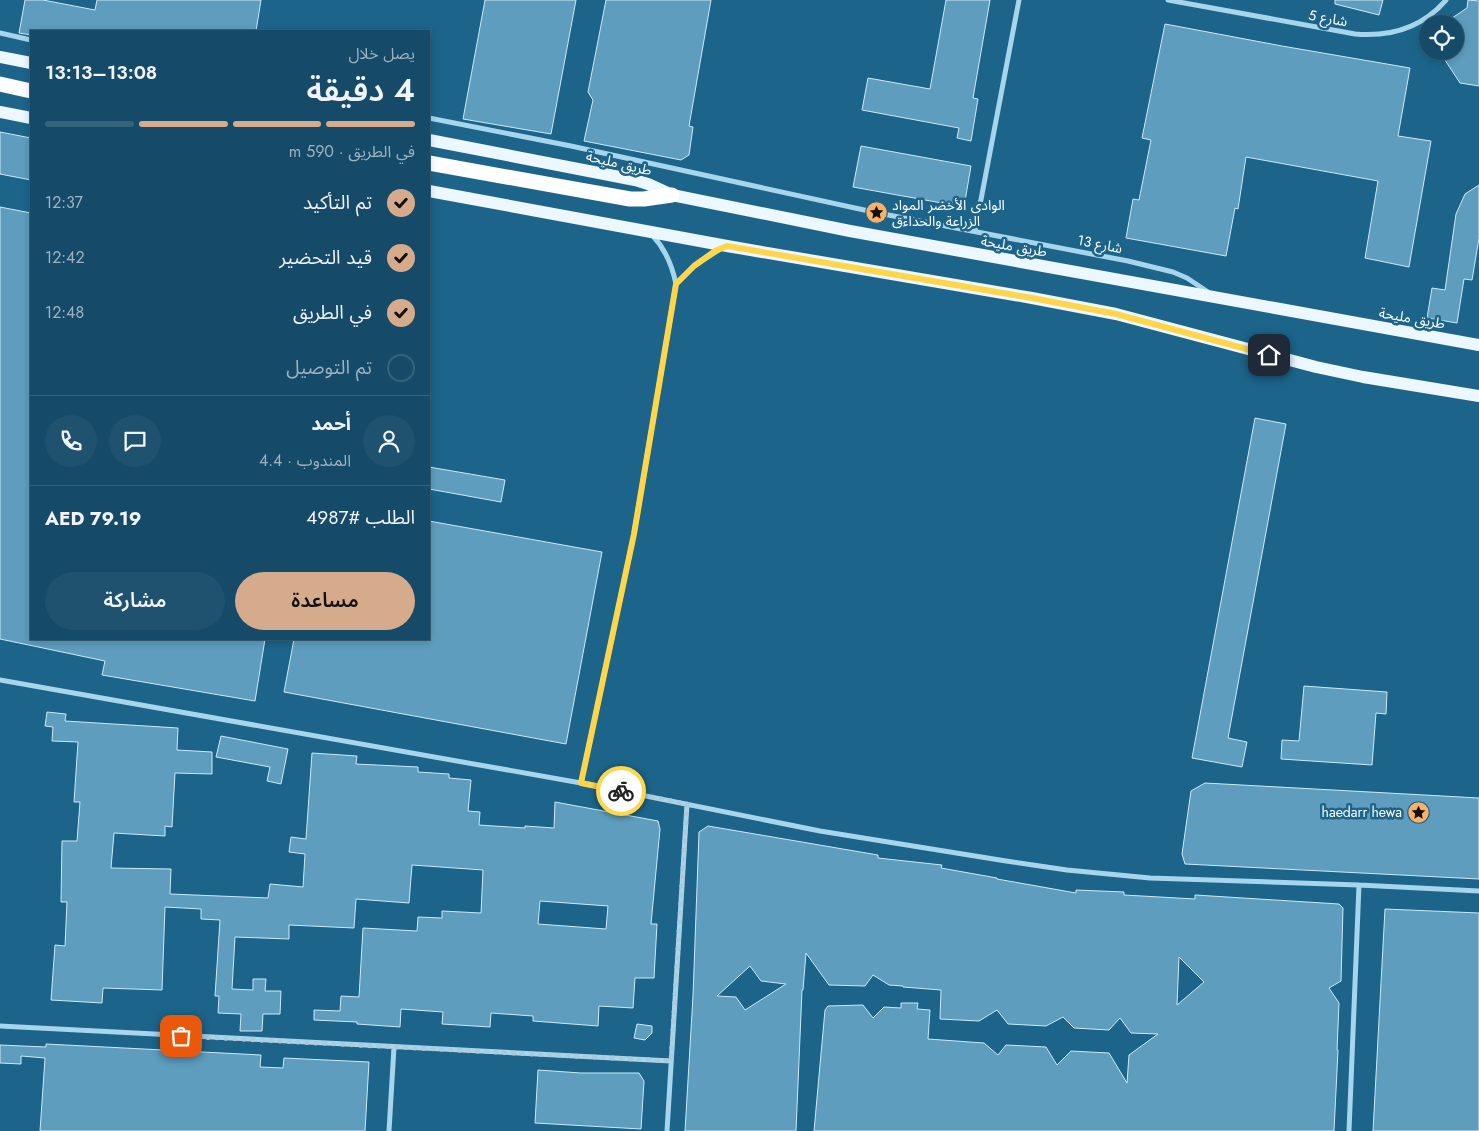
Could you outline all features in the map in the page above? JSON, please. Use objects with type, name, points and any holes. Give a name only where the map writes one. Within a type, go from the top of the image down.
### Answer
[{"type":"highway","points":[[0,84],[30,91]]},
{"type":"highway","points":[[430,163],[630,199],[644,200],[672,195]]},
{"type":"main road","points":[[0,57],[30,63]]},
{"type":"main road","points":[[0,112],[30,118]]},
{"type":"main road","name":"طريق مليحة","points":[[430,140],[635,180],[672,195],[850,231],[1479,345]]},
{"type":"main road","points":[[430,191],[727,246],[1106,312],[1316,367],[1363,377],[1479,396]]},
{"type":"street","points":[[975,231],[1020,0]]},
{"type":"street","name":"شارع 5","points":[[1168,0],[1372,36],[1404,30],[1419,23],[1432,14],[1446,0]]},
{"type":"street","points":[[0,33],[30,40]]},
{"type":"street","name":"شارع 13","points":[[430,118],[546,141],[878,213],[1128,261],[1158,268],[1187,278],[1214,297]]},
{"type":"street","points":[[581,783],[634,534],[676,284],[667,254],[647,230]]},
{"type":"street","points":[[676,284],[694,266],[715,251],[727,246]]},
{"type":"street","points":[[0,680],[581,783],[820,831],[1067,870],[1150,878],[1479,891]]},
{"type":"street","points":[[667,1131],[687,804]]},
{"type":"street","points":[[1349,1131],[1358,885]]},
{"type":"street","points":[[0,1026],[671,1061]]},
{"type":"street","points":[[389,1131],[394,1047]]},
{"type":"building","points":[[25,0],[43,0],[95,10],[97,0],[261,0],[256,30],[30,30],[30,35],[19,33]]},
{"type":"building","points":[[485,0],[576,0],[551,134],[463,119]]},
{"type":"building","points":[[606,0],[711,0],[689,126],[693,127],[689,155],[681,160],[584,141],[593,100],[588,92]]},
{"type":"building","points":[[946,0],[990,0],[973,98],[978,99],[971,141],[957,138],[959,128],[862,110],[868,78],[930,89]]},
{"type":"building","points":[[1335,0],[1383,0],[1379,15],[1335,4]]},
{"type":"building","points":[[1468,0],[1479,1],[1479,86],[1460,83],[1445,60],[1464,60],[1464,15],[1456,15],[1467,8]]},
{"type":"building","points":[[1165,24],[1410,68],[1398,136],[1431,141],[1409,267],[1365,258],[1378,181],[1246,157],[1238,209],[1235,208],[1226,256],[1126,238],[1133,199],[1139,200],[1151,140],[1142,138]]},
{"type":"building","points":[[0,132],[30,138],[30,180],[0,174]]},
{"type":"building","points":[[861,146],[971,166],[964,207],[853,187]]},
{"type":"building","points":[[1479,185],[1479,238],[1472,280],[1464,279],[1457,323],[1427,318],[1432,288],[1445,290],[1456,214],[1465,194]]},
{"type":"building","points":[[0,207],[30,213],[30,640],[265,640],[255,701],[102,675],[105,661],[0,639]]},
{"type":"building","points":[[1255,418],[1286,424],[1228,738],[1247,742],[1242,767],[1192,758]]},
{"type":"building","points":[[430,467],[505,480],[501,502],[430,489]]},
{"type":"building","points":[[430,521],[602,552],[566,744],[284,692],[294,640],[430,640]]},
{"type":"building","points":[[1304,686],[1387,692],[1386,714],[1376,713],[1372,765],[1281,759],[1282,740],[1299,741]]},
{"type":"building","points":[[47,712],[66,714],[65,721],[178,728],[177,750],[212,752],[212,774],[175,773],[172,827],[165,826],[165,836],[114,833],[111,868],[171,869],[170,894],[268,898],[270,884],[303,887],[305,854],[289,852],[291,837],[306,839],[312,753],[357,756],[356,764],[418,767],[418,772],[449,774],[449,778],[471,780],[468,811],[480,812],[479,825],[554,828],[555,802],[658,821],[660,829],[651,924],[657,924],[654,978],[635,978],[633,1008],[599,1006],[598,1026],[533,1021],[533,1016],[491,1013],[490,1027],[442,1024],[443,1012],[401,1009],[400,1027],[314,1020],[314,1010],[340,1011],[341,996],[359,997],[363,928],[417,931],[418,917],[442,918],[442,911],[481,913],[483,870],[412,865],[409,903],[356,899],[354,928],[289,925],[289,939],[235,937],[232,989],[253,990],[253,979],[266,979],[265,991],[281,991],[280,1014],[263,1014],[262,1031],[240,1031],[241,1014],[218,1013],[219,996],[215,996],[220,920],[201,919],[201,909],[165,907],[162,990],[103,988],[102,1003],[51,1000],[55,945],[65,946],[67,902],[61,902],[62,841],[77,841],[80,802],[74,802],[78,742],[52,741],[53,727],[45,726]],"holes":[[[540,901],[608,906],[606,929],[538,924]]]},
{"type":"building","points":[[221,736],[288,749],[281,784],[267,781],[270,767],[216,757]]},
{"type":"building","points":[[1205,783],[1479,798],[1479,879],[1185,864],[1182,854],[1191,791]]},
{"type":"building","points":[[708,826],[878,855],[878,858],[942,865],[941,868],[1076,893],[1076,890],[1124,892],[1124,895],[1195,899],[1195,895],[1339,904],[1343,908],[1341,981],[1329,988],[1339,1003],[1334,1131],[814,1131],[825,1010],[828,1006],[863,1005],[873,1018],[884,1007],[901,1008],[901,1003],[918,1003],[917,1009],[930,1010],[928,1039],[984,1043],[998,1055],[1006,1045],[1046,1047],[1057,1065],[1071,1051],[1109,1053],[1127,1083],[1129,1055],[1158,1034],[1131,1033],[1120,1018],[1109,1030],[1074,1028],[1063,1017],[1046,1026],[1008,1024],[997,1010],[979,1021],[940,1019],[941,990],[889,985],[873,975],[865,986],[829,985],[806,953],[802,990],[796,1131],[685,1131],[693,996],[699,832]],"holes":[[[1179,957],[1204,982],[1177,1005]],[[750,966],[761,981],[786,984],[745,1010],[736,997],[717,996]]]},
{"type":"building","points":[[1385,909],[1479,913],[1479,1131],[1373,1131]]},
{"type":"building","points":[[637,1024],[652,1026],[652,1033],[645,1040],[634,1038]]},
{"type":"building","points":[[46,1044],[261,1055],[260,1067],[283,1068],[284,1058],[369,1062],[365,1131],[40,1131],[45,1058],[21,1056],[21,1064],[0,1063],[0,1045],[46,1047]]},
{"type":"building","points":[[538,1070],[581,1073],[639,1073],[644,1081],[641,1129],[535,1123]]},
{"type":"way so far","points":[[181,1036],[671,1061],[687,804],[621,791]]},
{"type":"place","name":"الوادى الأخضر المواد الزراعة والحداءق","points":[[876,213]]},
{"type":"place","name":"haedarr hewa","points":[[1418,812]]},
{"type":"route","points":[[621,791],[581,783],[634,534],[676,284],[684,274],[704,258],[727,246],[1032,298],[1116,314],[1269,355]]}]
